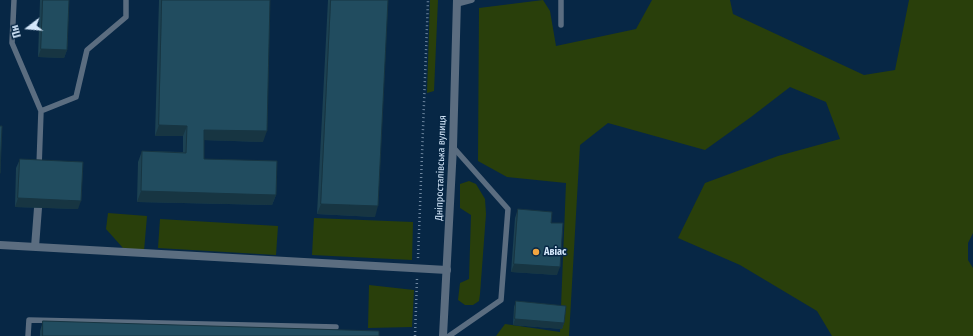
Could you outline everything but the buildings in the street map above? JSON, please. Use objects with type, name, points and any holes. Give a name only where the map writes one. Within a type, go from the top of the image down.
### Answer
[{"type":"street","name":"Дніпросталівська вулиця","points":[[443,336],[453,147],[457,2]]},
{"type":"street","points":[[35,247],[38,208]]},
{"type":"street","points":[[0,245],[447,270]]},
{"type":"lane","points":[[14,0],[12,43],[41,111],[39,169]]},
{"type":"lane","points":[[41,111],[76,97],[87,50],[126,17],[126,0]]},
{"type":"lane","points":[[457,2],[472,0]]},
{"type":"lane","points":[[561,0],[561,25]]},
{"type":"lane","points":[[449,336],[501,300],[508,209],[453,147]]},
{"type":"lane","points":[[28,336],[29,320],[336,327]]},
{"type":"path","points":[[415,336],[428,0]]},
{"type":"green space","points":[[430,0],[438,0],[434,91],[427,93]]},
{"type":"green space","points":[[543,0],[550,11],[556,46],[636,29],[652,0],[730,0],[733,14],[864,75],[895,70],[909,0],[973,0],[973,233],[968,243],[968,260],[973,268],[973,336],[832,336],[817,311],[740,265],[678,238],[705,183],[778,156],[840,139],[826,102],[790,87],[705,150],[608,123],[580,145],[569,336],[496,336],[505,324],[560,332],[566,183],[507,177],[478,161],[479,8]]},
{"type":"green space","points":[[469,181],[476,184],[485,199],[486,214],[479,301],[473,305],[465,305],[458,300],[460,283],[469,279],[471,215],[460,208],[460,184]]},
{"type":"green space","points":[[108,213],[147,216],[144,251],[123,248],[106,229]]},
{"type":"green space","points":[[314,218],[413,222],[412,260],[312,255]]},
{"type":"green space","points":[[160,219],[278,226],[276,255],[158,248]]},
{"type":"green space","points":[[369,285],[414,290],[412,327],[368,328]]},
{"type":"place","name":"Авіас","points":[[536,252]]}]
